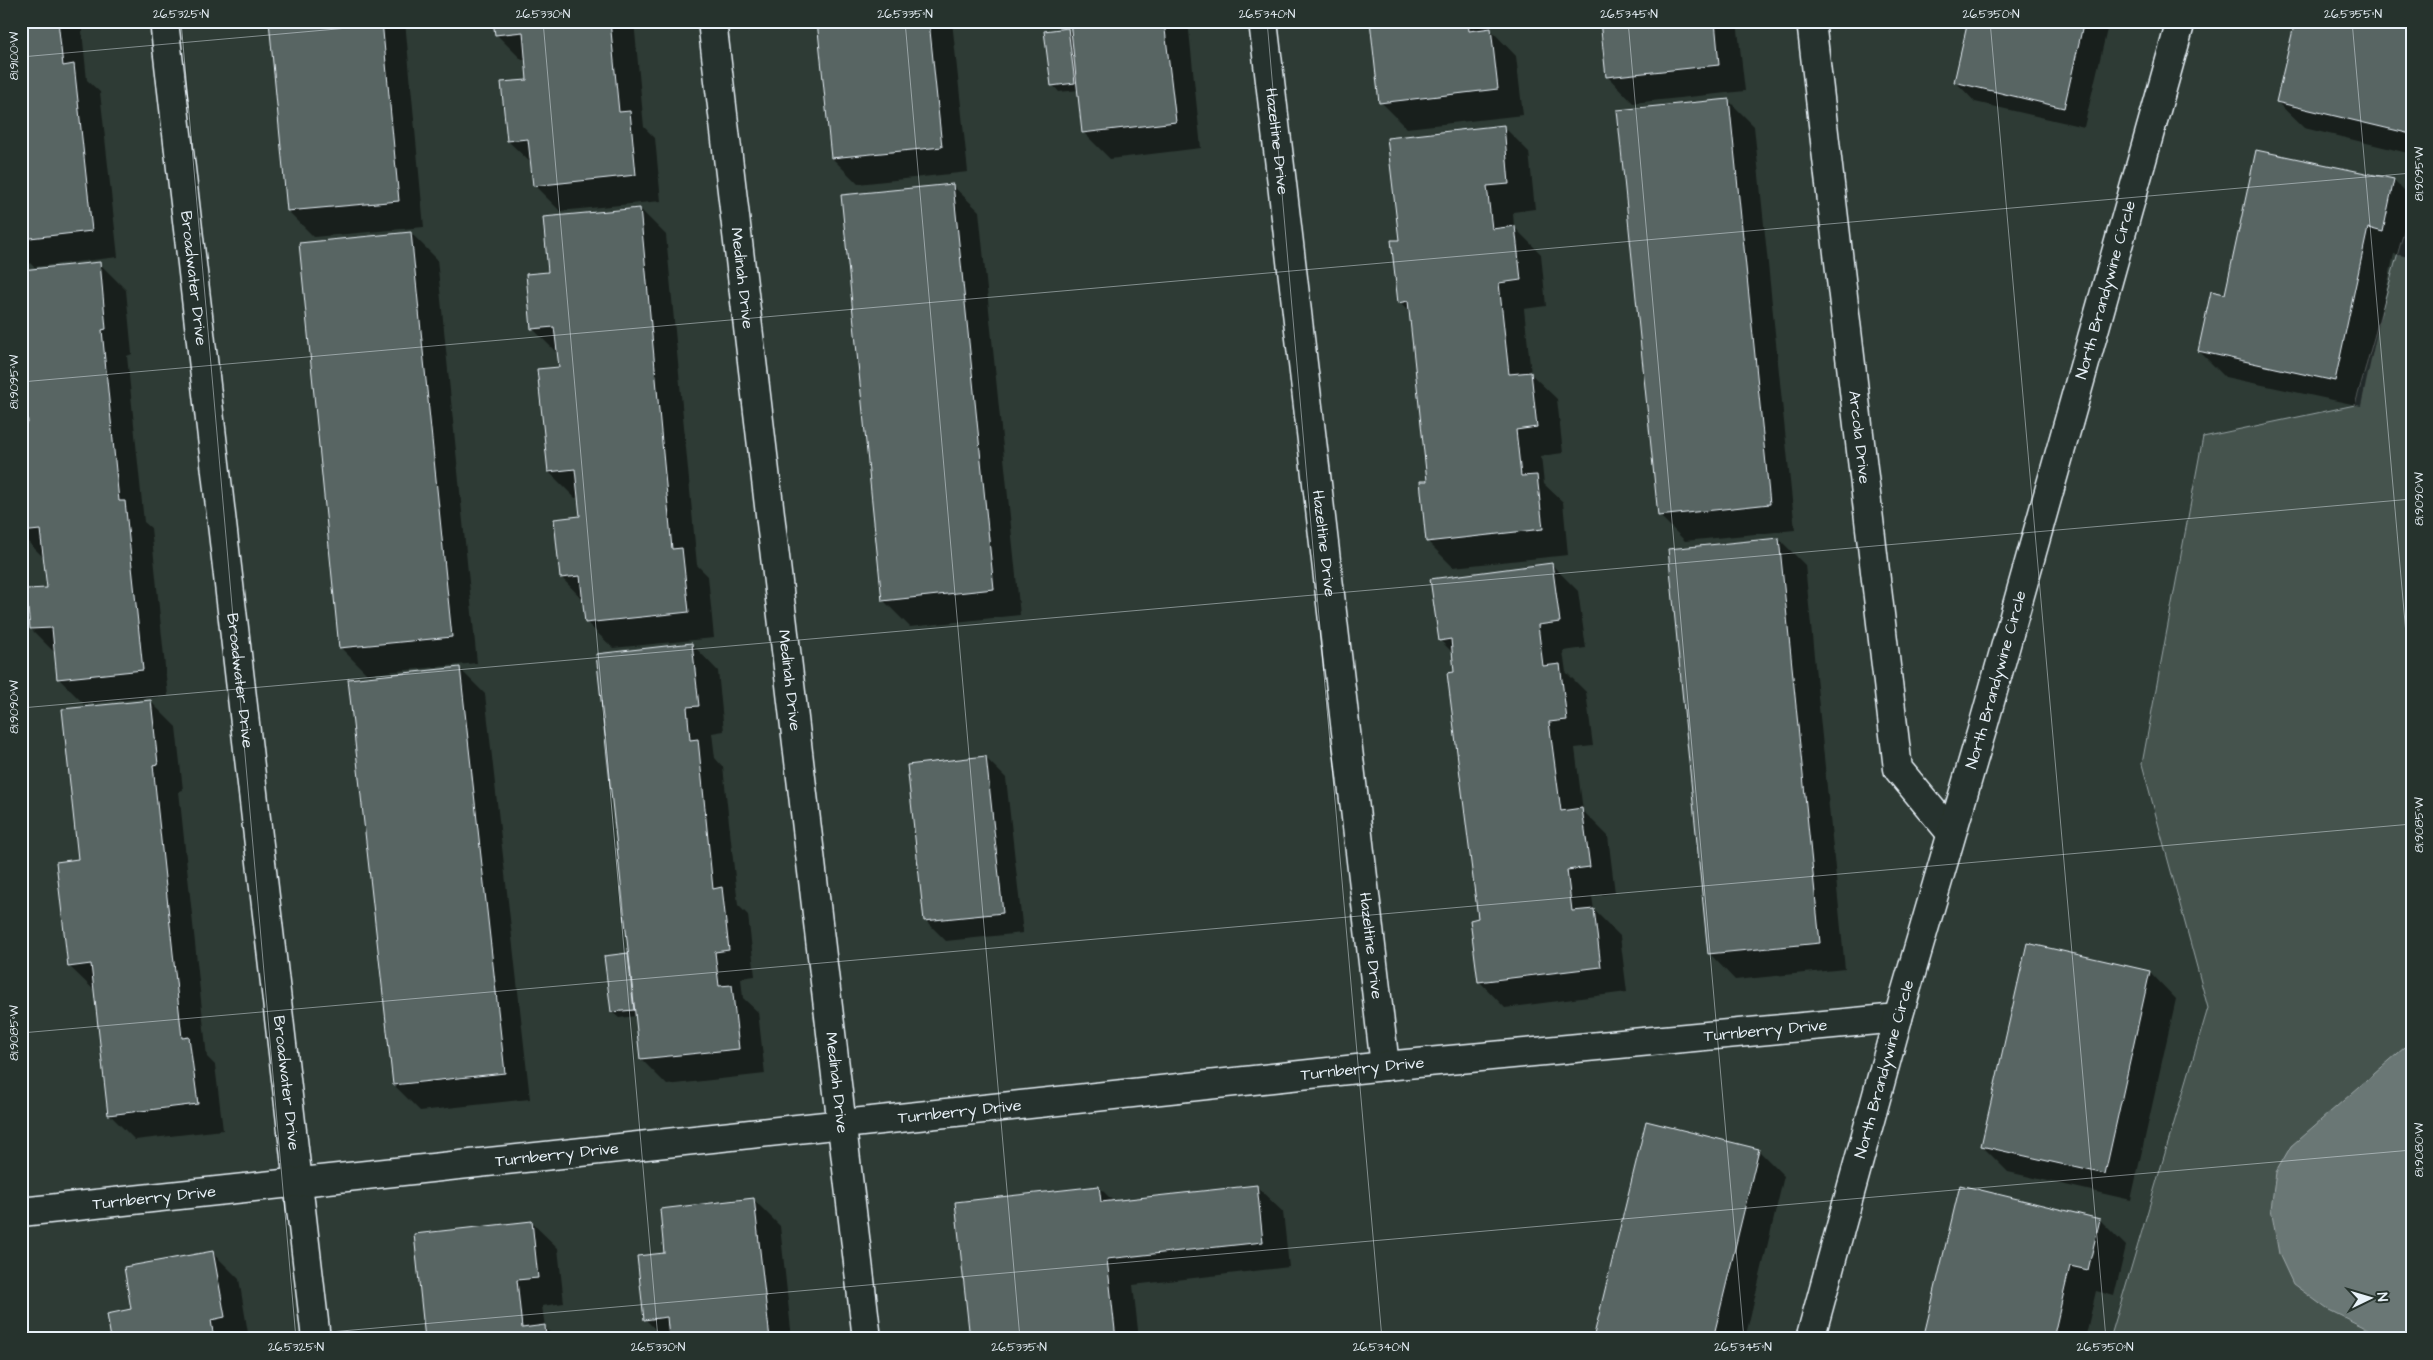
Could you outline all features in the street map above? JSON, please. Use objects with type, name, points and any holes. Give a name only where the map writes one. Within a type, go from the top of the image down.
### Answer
[{"type":"street","name":"Broadwater Drive","points":[[164,21],[316,1339]]},
{"type":"street","name":"Medinah Drive","points":[[712,21],[867,1339]]},
{"type":"street","name":"Hazeltine Drive","points":[[1263,21],[1385,1066]]},
{"type":"street","name":"Arcola Drive","points":[[1811,21],[1898,769],[1951,833]]},
{"type":"street","name":"North Brandywine Circle","points":[[1810,1339],[1898,1018],[1987,714],[2181,21]]},
{"type":"street","name":"Turnberry Drive","points":[[21,1212],[842,1126],[1385,1066],[1898,1018]]},
{"type":"shaded area","points":[[2412,203],[2412,1339],[2110,1339],[2208,1008],[2142,764],[2203,437],[2355,405]]},
{"type":"shaded area","points":[[2412,1041],[2412,1339],[2380,1335],[2327,1309],[2293,1284],[2279,1254],[2271,1209],[2276,1172],[2291,1146]]},
{"type":"building","points":[[21,21],[58,21],[63,66],[74,64],[92,231],[21,239]]},
{"type":"building","points":[[269,21],[382,21],[399,201],[287,211]]},
{"type":"building","points":[[493,21],[610,21],[619,112],[630,111],[636,175],[533,186],[528,139],[507,141],[501,82],[527,80],[523,32],[495,35]]},
{"type":"building","points":[[817,21],[929,21],[942,147],[831,158]]},
{"type":"building","points":[[1070,21],[1164,21],[1176,122],[1082,133]]},
{"type":"building","points":[[1370,21],[1468,21],[1469,31],[1491,28],[1498,89],[1379,103]]},
{"type":"building","points":[[1600,21],[1715,21],[1719,65],[1606,77]]},
{"type":"building","points":[[1968,21],[2084,21],[2064,108],[1954,82]]},
{"type":"building","points":[[2295,21],[2412,21],[2411,134],[2276,102]]},
{"type":"building","points":[[1068,28],[1075,83],[1051,86],[1044,31]]},
{"type":"building","points":[[1729,99],[1770,504],[1658,516],[1617,110]]},
{"type":"building","points":[[1504,125],[1509,184],[1487,186],[1492,229],[1515,226],[1521,280],[1499,283],[1509,374],[1531,372],[1537,427],[1516,430],[1521,476],[1537,475],[1543,529],[1426,542],[1420,481],[1427,481],[1408,301],[1398,303],[1391,240],[1399,240],[1387,138]]},
{"type":"building","points":[[2256,150],[2394,179],[2383,232],[2368,228],[2335,381],[2198,351],[2211,291],[2225,294]]},
{"type":"building","points":[[953,184],[994,589],[882,601],[841,195]]},
{"type":"building","points":[[640,208],[672,549],[682,548],[689,612],[585,623],[580,576],[560,578],[554,519],[580,516],[575,469],[548,472],[537,369],[559,367],[554,327],[531,329],[526,274],[548,272],[543,217]]},
{"type":"building","points":[[411,232],[452,637],[339,648],[299,243]]},
{"type":"building","points":[[100,262],[106,329],[102,330],[119,501],[125,501],[143,670],[57,679],[52,628],[30,629],[26,589],[47,588],[40,530],[21,532],[21,424],[28,423],[23,380],[21,380],[21,270]]},
{"type":"building","points":[[1779,538],[1820,943],[1708,954],[1668,549]]},
{"type":"building","points":[[1552,563],[1560,622],[1538,625],[1543,666],[1560,664],[1567,720],[1549,722],[1561,811],[1582,808],[1590,867],[1567,870],[1572,911],[1594,909],[1601,967],[1478,982],[1470,920],[1478,918],[1447,673],[1454,672],[1451,639],[1439,641],[1430,579]]},
{"type":"building","points":[[692,643],[699,706],[687,707],[690,740],[698,739],[713,889],[722,887],[729,950],[715,952],[719,986],[732,985],[739,1049],[640,1059],[596,654]]},
{"type":"building","points":[[460,667],[505,1073],[393,1085],[348,679]]},
{"type":"building","points":[[151,700],[158,764],[153,765],[182,1038],[189,1037],[198,1104],[108,1115],[91,964],[68,967],[56,862],[78,859],[62,709]]},
{"type":"building","points":[[986,756],[1003,913],[924,921],[907,765]]},
{"type":"building","points":[[2027,943],[2150,971],[2105,1174],[1981,1146]]},
{"type":"building","points":[[628,953],[634,1010],[611,1012],[604,956]]},
{"type":"building","points":[[1646,1121],[1759,1149],[1713,1339],[1593,1339]]},
{"type":"building","points":[[1257,1185],[1263,1242],[1107,1259],[1116,1339],[970,1339],[955,1202],[1099,1186],[1101,1202]]},
{"type":"building","points":[[1960,1185],[2100,1219],[2088,1270],[2070,1266],[2053,1339],[1923,1339]]},
{"type":"building","points":[[754,1198],[770,1339],[669,1339],[667,1317],[644,1320],[637,1256],[664,1253],[660,1209]]},
{"type":"building","points":[[532,1221],[538,1278],[517,1280],[522,1328],[545,1325],[546,1339],[425,1339],[414,1234]]},
{"type":"building","points":[[213,1251],[225,1317],[211,1320],[214,1339],[111,1339],[107,1314],[131,1309],[124,1267]]}]
